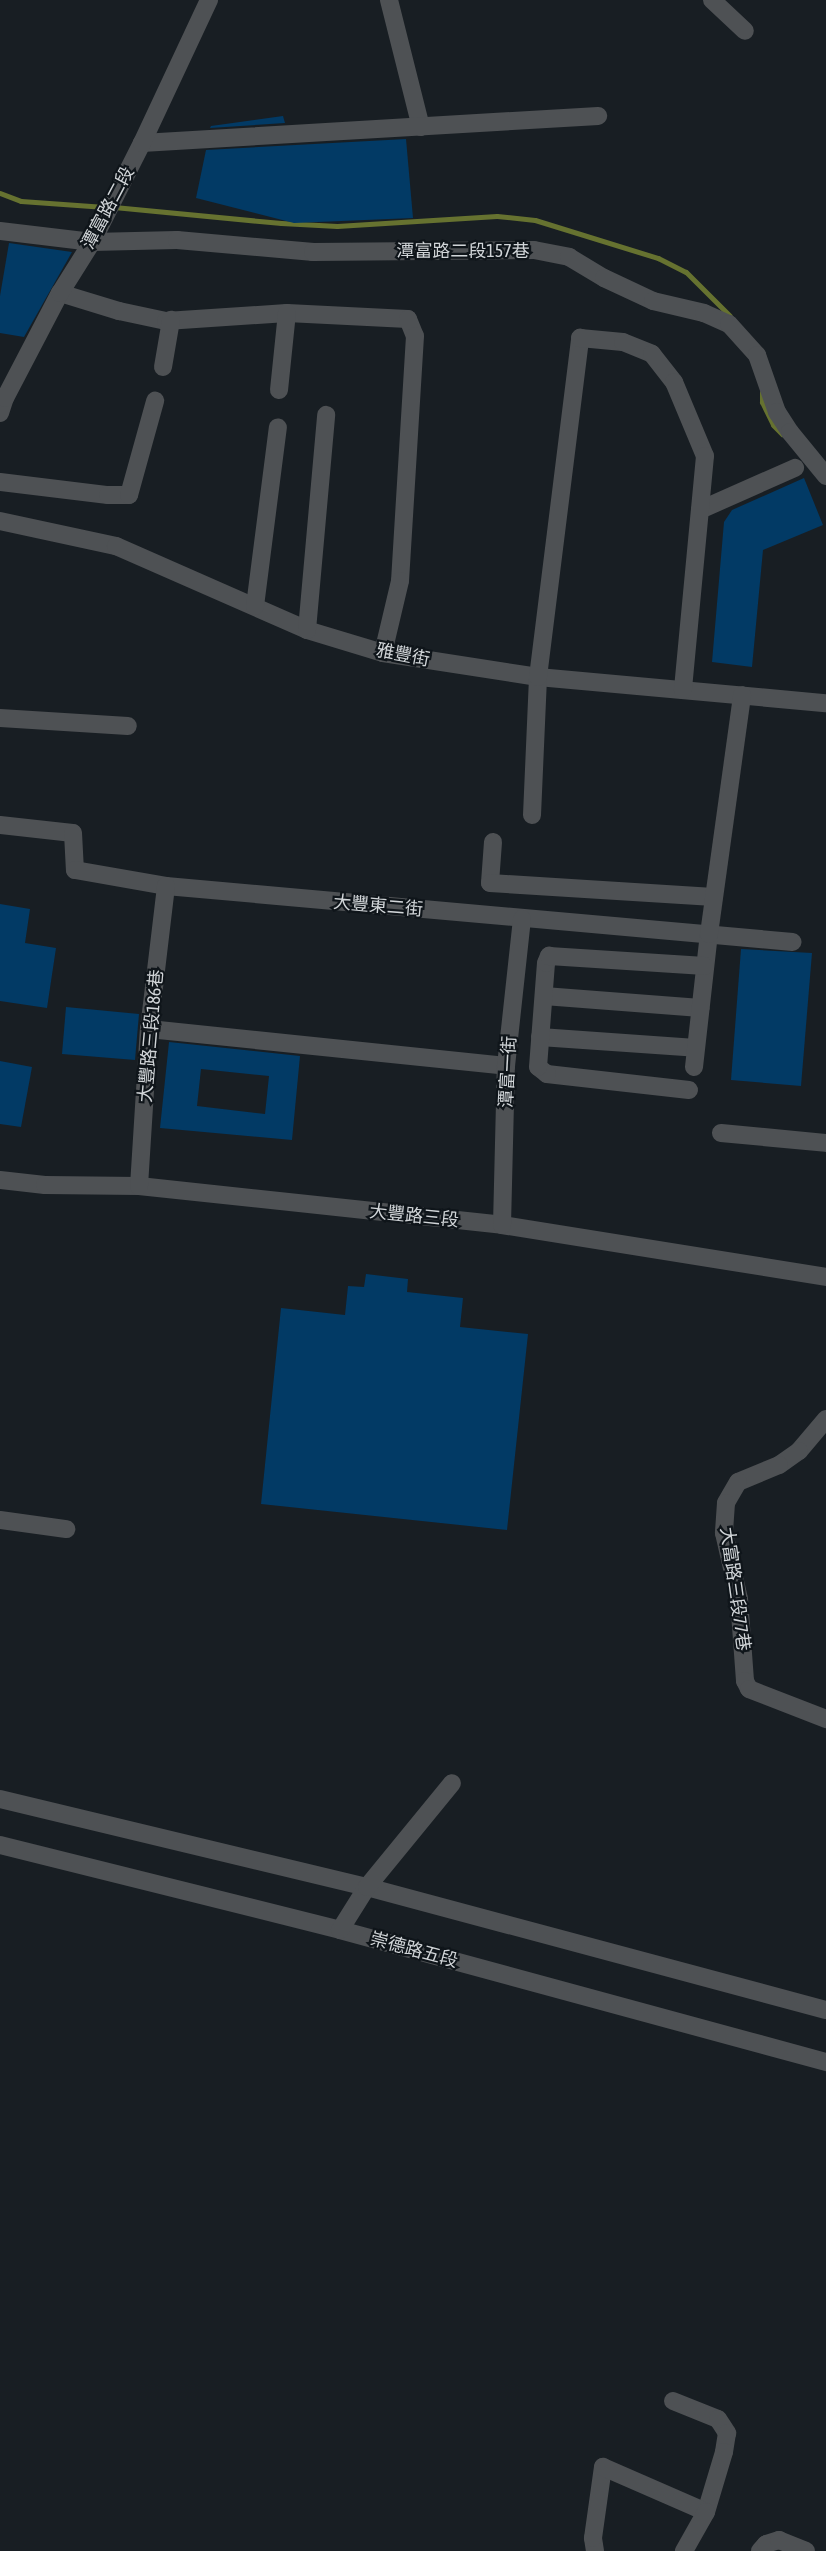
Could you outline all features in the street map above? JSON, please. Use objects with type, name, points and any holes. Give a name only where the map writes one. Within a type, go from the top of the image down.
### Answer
[{"type":"street","name":"潭富路二段","points":[[0,413],[5,398],[60,293],[92,242],[142,143],[209,0]]},
{"type":"street","points":[[389,0],[421,127]]},
{"type":"street","points":[[712,0],[745,31]]},
{"type":"street","points":[[142,143],[598,116]]},
{"type":"street","name":"潭富路二段157巷","points":[[0,231],[92,242],[177,240],[313,252],[534,250],[569,257],[604,278],[653,301],[704,313],[729,324],[758,355],[777,411],[790,432],[826,476]]},
{"type":"street","points":[[60,293],[119,311],[171,320],[287,313],[408,319],[415,336],[400,581],[383,653]]},
{"type":"street","points":[[279,390],[287,313]]},
{"type":"street","points":[[163,367],[171,320]]},
{"type":"street","points":[[532,815],[538,677],[580,338],[623,342],[652,354],[674,382],[705,456],[683,690]]},
{"type":"street","points":[[0,482],[108,495],[129,495],[155,401]]},
{"type":"street","points":[[307,630],[326,415]]},
{"type":"street","points":[[255,606],[278,427]]},
{"type":"street","points":[[700,510],[795,468]]},
{"type":"street","name":"雅豐街","points":[[0,521],[116,546],[307,630],[383,653],[538,677],[826,704]]},
{"type":"street","points":[[694,1067],[709,934],[742,695]]},
{"type":"street","points":[[0,718],[128,726]]},
{"type":"street","name":"大豐東二街","points":[[0,825],[73,832],[75,870],[166,886],[793,942]]},
{"type":"street","points":[[493,842],[490,883],[714,897]]},
{"type":"street","name":"大豐路三段186巷","points":[[139,1186],[149,1029],[166,886]]},
{"type":"street","name":"潭富一街","points":[[502,1225],[506,1066],[522,919]]},
{"type":"street","points":[[689,1090],[547,1074],[538,1067],[549,956],[705,966]]},
{"type":"street","points":[[544,996],[700,1008]]},
{"type":"street","points":[[149,1029],[506,1066]]},
{"type":"street","points":[[540,1037],[696,1048]]},
{"type":"street","points":[[721,1133],[826,1143]]},
{"type":"street","name":"大豐路三段","points":[[0,1180],[45,1185],[139,1186],[502,1225],[826,1277]]},
{"type":"street","name":"大富路三段77巷","points":[[826,1419],[799,1451],[779,1465],[738,1482],[726,1503],[724,1533],[739,1599],[745,1681],[749,1689],[826,1719]]},
{"type":"street","points":[[0,1520],[66,1529]]},
{"type":"street","points":[[340,1930],[367,1887],[452,1783]]},
{"type":"street","points":[[0,1799],[367,1887],[826,2010]]},
{"type":"street","name":"崇德路五段","points":[[0,1845],[340,1930],[826,2062]]},
{"type":"street","points":[[673,2402],[718,2419],[727,2433],[724,2452],[706,2512],[684,2551]]},
{"type":"street","points":[[595,2551],[593,2538],[603,2459],[706,2512]]},
{"type":"street","points":[[760,2551],[766,2544],[779,2540],[806,2551]]},
{"type":"building","points":[[283,116],[285,123],[210,128],[211,126]]},
{"type":"building","points":[[406,139],[413,218],[294,223],[196,198],[206,150]]},
{"type":"building","points":[[9,243],[72,252],[24,337],[0,333],[0,296]]},
{"type":"building","points":[[804,478],[823,525],[763,550],[752,667],[712,662],[724,522],[732,510]]},
{"type":"building","points":[[0,904],[30,909],[25,943],[56,948],[47,1008],[0,1001]]},
{"type":"building","points":[[741,949],[812,953],[801,1086],[731,1080]]},
{"type":"building","points":[[66,1007],[139,1014],[135,1060],[62,1054]]},
{"type":"building","points":[[169,1042],[300,1056],[292,1140],[160,1128]],"holes":[[[201,1069],[269,1076],[265,1114],[197,1106]]]},
{"type":"building","points":[[0,1061],[32,1067],[21,1127],[0,1124]]},
{"type":"building","points":[[366,1274],[408,1279],[407,1292],[463,1298],[460,1327],[528,1334],[507,1530],[261,1504],[281,1308],[345,1315],[348,1286],[364,1287]]},
{"type":"waterway","points":[[0,193],[21,201],[105,207]]},
{"type":"waterway","points":[[114,207],[337,226],[497,216],[535,220],[658,258],[686,272],[730,316]]},
{"type":"waterway","points":[[762,392],[762,402],[773,425],[782,434]]}]
